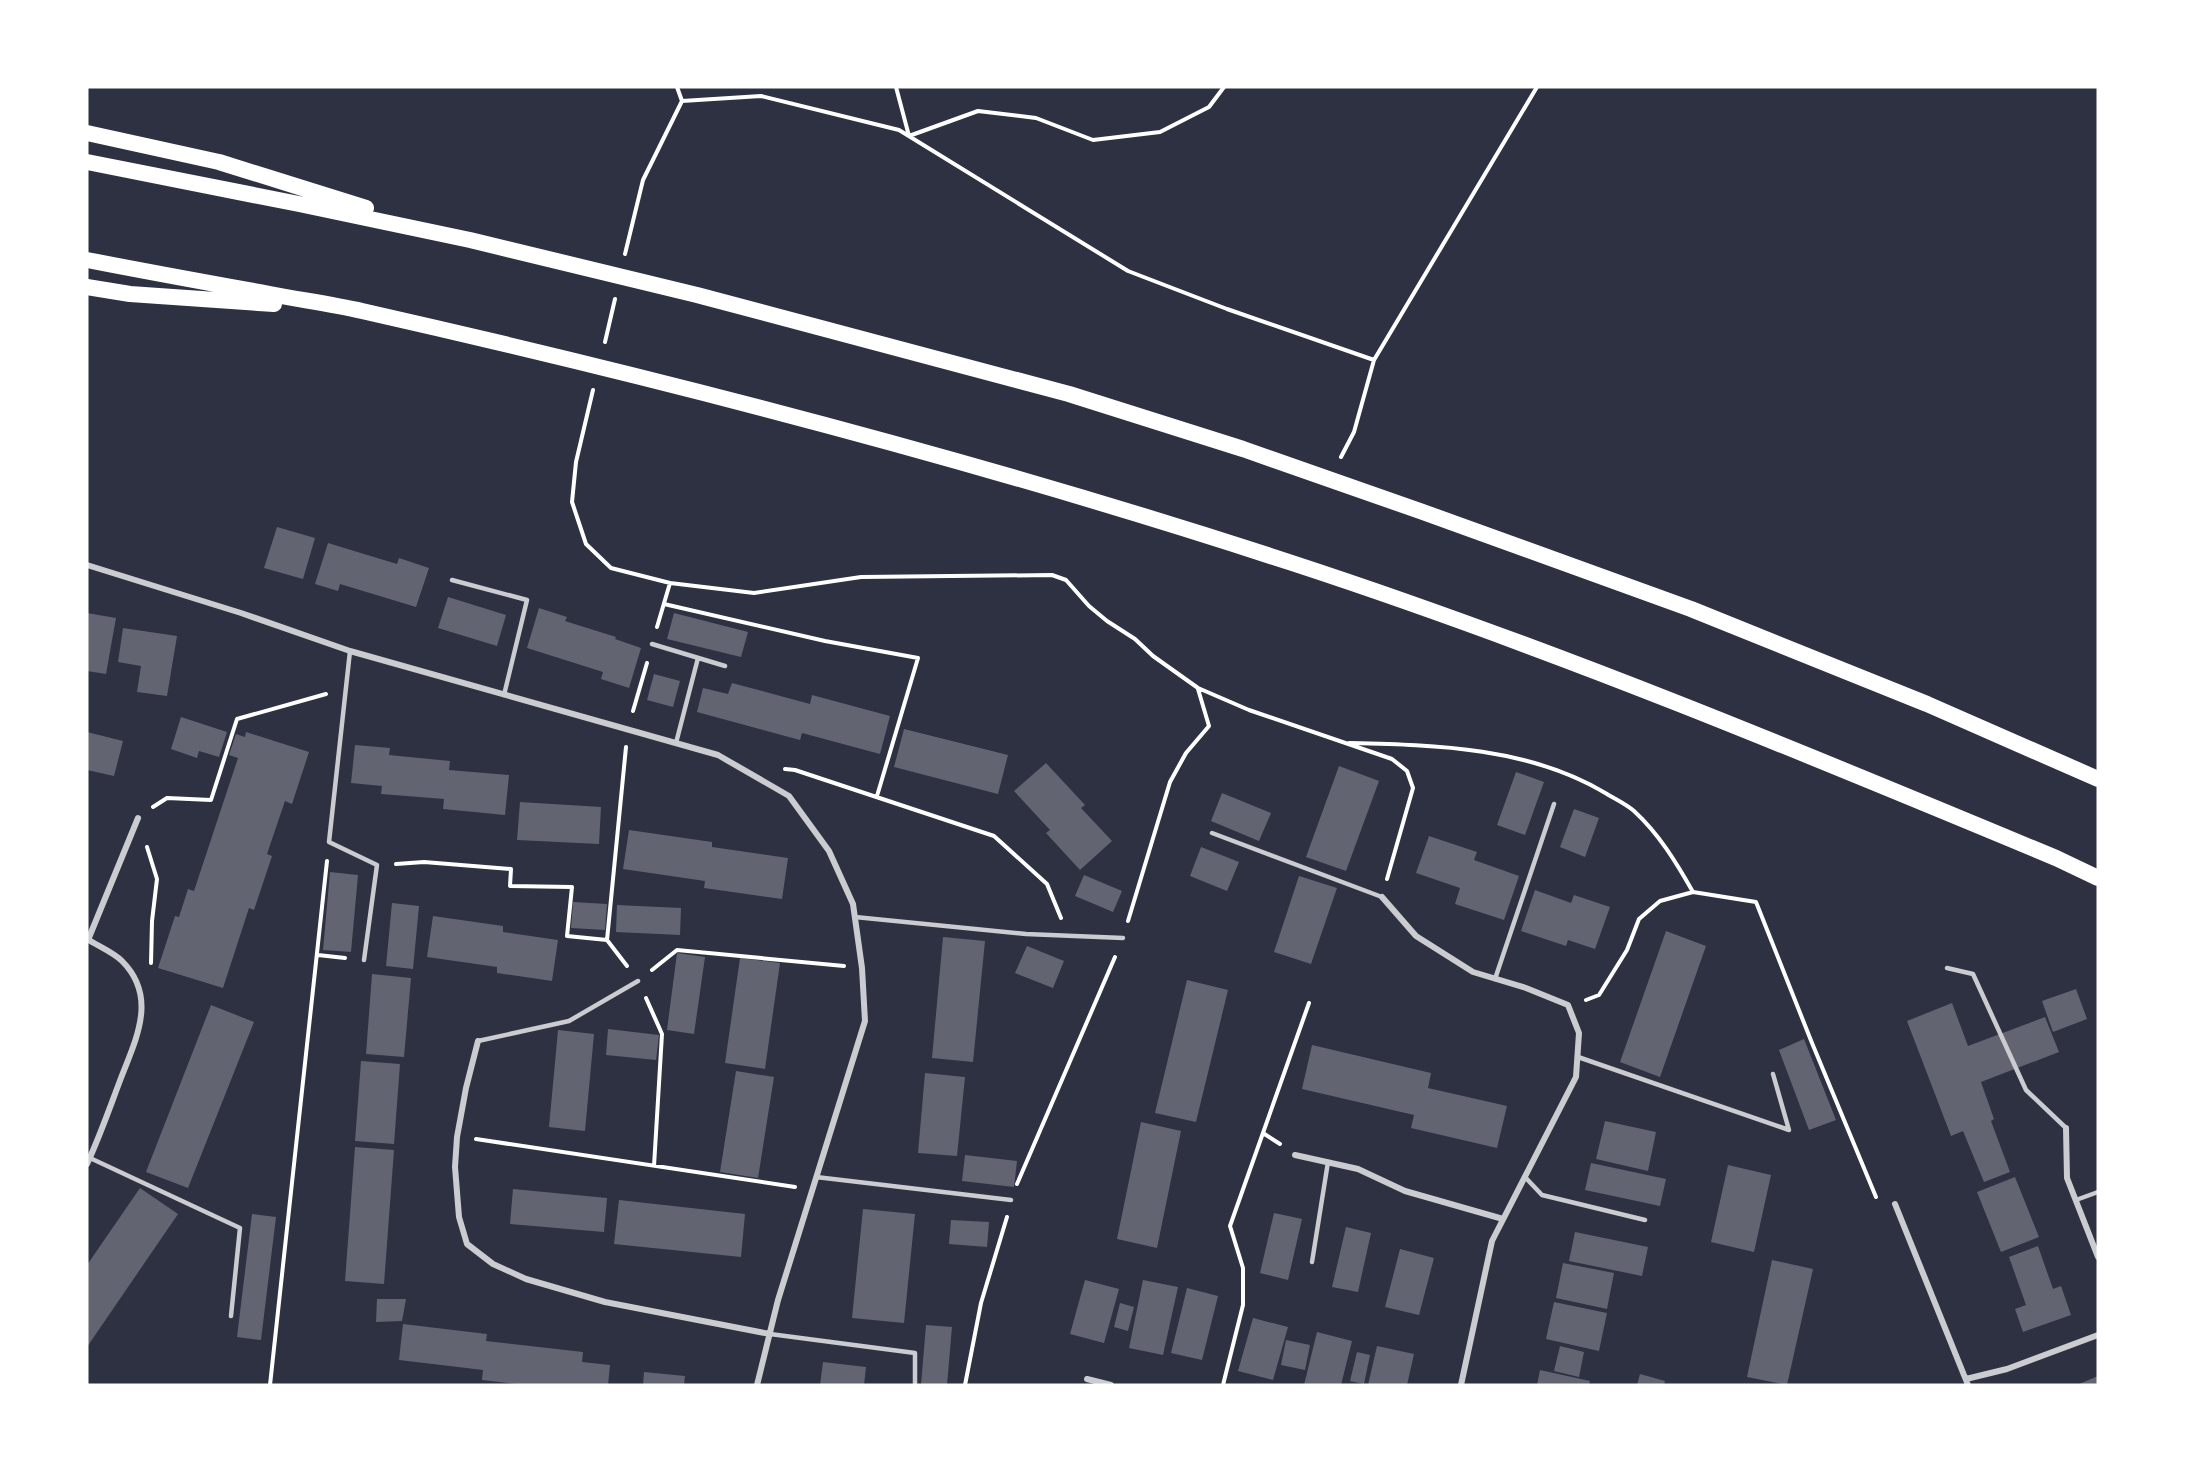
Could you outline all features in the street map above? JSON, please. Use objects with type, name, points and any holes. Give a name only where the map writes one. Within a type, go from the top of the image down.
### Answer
[{"type":"highway","points":[[87,133],[219,162],[470,240]]},
{"type":"highway","points":[[87,162],[470,240],[697,295],[1069,394],[1330,479],[1692,609],[1927,704],[2098,779]]},
{"type":"highway","points":[[87,260],[359,310],[668,383],[896,443],[1123,509],[1296,564],[1676,701],[2098,878]]},
{"type":"highway","points":[[87,287],[130,294],[359,310]]},
{"type":"street","points":[[87,565],[242,613],[350,651],[718,755],[789,796],[829,850],[853,904],[862,968],[865,1020],[778,1300],[757,1385]]},
{"type":"street","points":[[88,1161],[136,1040],[143,1006],[136,982],[122,961],[87,939],[138,818]]},
{"type":"street","points":[[1382,897],[1416,936],[1473,972],[1526,988],[1568,1005],[1580,1033],[1576,1077],[1492,1240],[1461,1385]]},
{"type":"street","points":[[478,1041],[457,1137],[455,1185],[459,1217],[467,1244],[493,1264],[526,1279],[605,1302],[770,1334]]},
{"type":"street","points":[[2066,1128],[2067,1178],[2098,1257]]},
{"type":"street","points":[[1295,1155],[1358,1168],[1405,1191],[1503,1219]]},
{"type":"street","points":[[1895,1204],[1967,1382],[2098,1335]]},
{"type":"street","points":[[1087,1379],[1111,1385]]},
{"type":"lane","points":[[452,580],[527,600],[504,695]]},
{"type":"lane","points":[[652,644],[725,666]]},
{"type":"lane","points":[[350,651],[329,842],[376,865],[364,960]]},
{"type":"lane","points":[[676,743],[698,658]]},
{"type":"lane","points":[[1495,979],[1554,804]]},
{"type":"lane","points":[[1212,833],[1382,897]]},
{"type":"lane","points":[[855,917],[1026,934],[1122,938]]},
{"type":"lane","points":[[1947,968],[1973,974],[2026,1090],[2066,1128]]},
{"type":"lane","points":[[478,1041],[569,1020],[638,981]]},
{"type":"lane","points":[[1578,1057],[1789,1130],[1773,1074]]},
{"type":"lane","points":[[88,1161],[240,1228],[231,1317]]},
{"type":"lane","points":[[1312,1262],[1328,1162]]},
{"type":"lane","points":[[816,1177],[1011,1200]]},
{"type":"lane","points":[[1525,1177],[1542,1195],[1645,1220]]},
{"type":"lane","points":[[2076,1200],[2098,1192]]},
{"type":"lane","points":[[770,1334],[915,1353],[915,1385]]},
{"type":"path","points":[[624,259],[643,180],[682,101],[677,87]]},
{"type":"path","points":[[896,87],[909,136]]},
{"type":"path","points":[[909,136],[978,111],[1036,118],[1093,140],[1160,132],[1209,107],[1224,87]]},
{"type":"path","points":[[1330,479],[1354,432],[1374,360],[1537,87]]},
{"type":"path","points":[[682,101],[761,96],[899,130],[1128,271],[1227,309],[1374,360]]},
{"type":"path","points":[[603,349],[616,293]]},
{"type":"path","points":[[595,383],[576,462],[572,502],[586,544],[611,568],[670,583],[754,593],[861,577],[1052,575],[1066,580],[1089,606],[1107,621],[1135,639],[1153,656],[1198,688],[1248,710],[1392,759],[1407,771],[1413,788],[1382,897]]},
{"type":"path","points":[[666,596],[670,583]]},
{"type":"path","points":[[664,603],[825,641],[918,658],[877,796]]},
{"type":"path","points":[[140,994],[154,981],[150,959],[157,879],[138,818],[167,798],[211,800],[237,719],[346,688]]},
{"type":"path","points":[[965,1385],[981,1303],[1011,1200],[1122,938],[1170,782],[1186,753],[1209,726],[1198,688]]},
{"type":"path","points":[[628,729],[607,940],[638,981],[662,1034],[654,1166]]},
{"type":"path","points":[[1345,743],[1412,744],[1508,755],[1582,778],[1633,810],[1669,850],[1693,892]]},
{"type":"path","points":[[774,768],[795,770],[994,836],[1047,884],[1068,935]]},
{"type":"path","points":[[270,1385],[329,842]]},
{"type":"path","points":[[376,865],[424,862],[511,869],[510,886],[572,887],[567,936],[607,940]]},
{"type":"path","points":[[1568,1005],[1599,995],[1627,950],[1639,919],[1660,901],[1693,892],[1756,902],[1881,1208],[1895,1204]]},
{"type":"path","points":[[638,981],[677,950],[862,968]]},
{"type":"path","points":[[318,954],[364,960]]},
{"type":"path","points":[[1223,1385],[1243,1305],[1243,1268],[1230,1226],[1309,1003]]},
{"type":"path","points":[[457,1137],[813,1189]]},
{"type":"building","points":[[277,527],[315,538],[303,579],[264,568]]},
{"type":"building","points":[[328,543],[397,564],[399,558],[429,568],[416,607],[340,584],[338,591],[315,584]]},
{"type":"building","points":[[448,597],[506,615],[497,646],[438,628]]},
{"type":"building","points":[[539,608],[567,617],[565,621],[616,637],[615,639],[641,648],[629,688],[601,679],[603,672],[527,648]]},
{"type":"building","points":[[87,613],[116,618],[106,674],[87,671]]},
{"type":"building","points":[[674,613],[748,632],[741,657],[667,639]]},
{"type":"building","points":[[123,628],[177,636],[167,696],[137,692],[141,666],[118,662]]},
{"type":"building","points":[[654,674],[680,681],[673,707],[647,700]]},
{"type":"building","points":[[732,683],[810,704],[812,695],[890,716],[880,754],[802,733],[800,740],[697,712],[703,688],[728,694]]},
{"type":"building","points":[[181,717],[227,732],[219,757],[199,751],[197,758],[171,749]]},
{"type":"building","points":[[904,729],[1008,755],[998,794],[894,767]]},
{"type":"building","points":[[87,732],[123,741],[114,776],[87,770]]},
{"type":"building","points":[[246,732],[309,752],[292,804],[285,801],[267,854],[272,856],[254,910],[249,908],[223,988],[158,968],[175,916],[179,917],[188,889],[194,891],[238,758],[229,755],[236,734],[245,737]]},
{"type":"building","points":[[355,745],[390,748],[389,755],[450,761],[449,770],[509,775],[505,815],[443,809],[444,799],[381,794],[382,786],[351,783]]},
{"type":"building","points":[[1046,763],[1085,805],[1081,808],[1112,841],[1080,870],[1046,833],[1050,830],[1014,791]]},
{"type":"building","points":[[1339,766],[1379,781],[1346,871],[1306,857]]},
{"type":"building","points":[[1516,772],[1544,782],[1525,835],[1497,825]]},
{"type":"building","points":[[1222,793],[1271,813],[1259,841],[1211,821]]},
{"type":"building","points":[[520,802],[601,807],[599,844],[517,840]]},
{"type":"building","points":[[1574,809],[1599,818],[1585,857],[1560,847]]},
{"type":"building","points":[[629,830],[712,842],[712,847],[788,858],[782,899],[704,888],[705,881],[623,869]]},
{"type":"building","points":[[1429,836],[1477,852],[1474,860],[1519,876],[1504,920],[1455,904],[1460,888],[1416,873]]},
{"type":"building","points":[[1201,847],[1239,862],[1227,891],[1190,876]]},
{"type":"building","points":[[330,872],[358,875],[351,952],[323,950]]},
{"type":"building","points":[[1084,875],[1122,891],[1113,912],[1075,896]]},
{"type":"building","points":[[1299,876],[1337,888],[1311,964],[1274,952]]},
{"type":"building","points":[[1535,890],[1571,903],[1574,895],[1610,907],[1595,949],[1568,940],[1566,946],[1521,931]]},
{"type":"building","points":[[573,902],[607,904],[605,930],[571,928]]},
{"type":"building","points":[[392,903],[419,906],[413,969],[386,966]]},
{"type":"building","points":[[617,905],[681,908],[680,935],[616,932]]},
{"type":"building","points":[[433,916],[503,926],[503,932],[558,940],[552,981],[497,973],[497,967],[427,957]]},
{"type":"building","points":[[1666,931],[1706,946],[1660,1077],[1620,1062]]},
{"type":"building","points":[[943,937],[985,941],[973,1062],[932,1058]]},
{"type":"building","points":[[1027,946],[1064,961],[1053,988],[1015,973]]},
{"type":"building","points":[[677,953],[705,957],[694,1034],[667,1030]]},
{"type":"building","points":[[740,958],[780,963],[765,1069],[725,1063]]},
{"type":"building","points":[[372,974],[411,978],[404,1057],[366,1054]]},
{"type":"building","points":[[1187,980],[1228,990],[1196,1122],[1155,1113]]},
{"type":"building","points":[[2076,989],[2087,1019],[2053,1032],[2042,1001]]},
{"type":"building","points":[[1952,1003],[1968,1046],[2045,1017],[2059,1052],[1981,1082],[1994,1119],[1991,1121],[2010,1172],[1984,1182],[1963,1131],[1951,1136],[1907,1021]]},
{"type":"building","points":[[211,1005],[254,1022],[188,1188],[146,1172]]},
{"type":"building","points":[[608,1029],[659,1035],[656,1060],[606,1055]]},
{"type":"building","points":[[558,1030],[594,1034],[585,1131],[549,1127]]},
{"type":"building","points":[[1804,1039],[1836,1120],[1809,1130],[1779,1050]]},
{"type":"building","points":[[1312,1045],[1431,1073],[1428,1088],[1507,1106],[1497,1148],[1411,1128],[1414,1115],[1302,1089]]},
{"type":"building","points":[[361,1061],[400,1064],[394,1144],[355,1141]]},
{"type":"building","points":[[736,1071],[774,1077],[758,1178],[720,1172]]},
{"type":"building","points":[[925,1073],[965,1077],[957,1156],[918,1153]]},
{"type":"building","points":[[1605,1121],[1656,1132],[1648,1171],[1596,1159]]},
{"type":"building","points":[[1141,1122],[1181,1131],[1157,1248],[1117,1239]]},
{"type":"building","points":[[355,1147],[394,1150],[384,1284],[345,1281]]},
{"type":"building","points":[[965,1155],[1017,1161],[1014,1187],[962,1181]]},
{"type":"building","points":[[1591,1163],[1666,1179],[1660,1206],[1585,1190]]},
{"type":"building","points":[[1728,1165],[1771,1175],[1754,1252],[1711,1242]]},
{"type":"building","points":[[2015,1177],[2039,1237],[2001,1252],[1977,1192]]},
{"type":"building","points":[[140,1188],[178,1214],[87,1347],[87,1265]]},
{"type":"building","points":[[513,1189],[607,1198],[604,1232],[510,1224]]},
{"type":"building","points":[[619,1200],[745,1214],[741,1257],[614,1244]]},
{"type":"building","points":[[863,1209],[915,1214],[904,1323],[852,1318]]},
{"type":"building","points":[[1274,1213],[1302,1219],[1288,1280],[1260,1273]]},
{"type":"building","points":[[252,1214],[276,1217],[261,1340],[237,1337]]},
{"type":"building","points":[[951,1220],[989,1222],[987,1247],[949,1244]]},
{"type":"building","points":[[1346,1227],[1371,1233],[1358,1292],[1332,1287]]},
{"type":"building","points":[[1575,1232],[1648,1247],[1642,1276],[1569,1261]]},
{"type":"building","points":[[2038,1246],[2053,1289],[2061,1286],[2071,1315],[2023,1332],[2015,1309],[2026,1305],[2009,1257]]},
{"type":"building","points":[[1400,1249],[1434,1258],[1419,1315],[1385,1307]]},
{"type":"building","points":[[1772,1260],[1813,1269],[1787,1385],[1747,1377]]},
{"type":"building","points":[[1563,1263],[1614,1273],[1607,1309],[1556,1298]]},
{"type":"building","points":[[1085,1280],[1119,1289],[1104,1343],[1070,1334]]},
{"type":"building","points":[[1143,1280],[1178,1287],[1163,1355],[1129,1348]]},
{"type":"building","points":[[1187,1288],[1218,1296],[1202,1360],[1171,1353]]},
{"type":"building","points":[[377,1299],[406,1299],[402,1321],[376,1322]]},
{"type":"building","points":[[1554,1302],[1607,1313],[1599,1351],[1546,1339]]},
{"type":"building","points":[[1120,1303],[1134,1307],[1128,1331],[1114,1327]]},
{"type":"building","points":[[1253,1318],[1288,1327],[1273,1380],[1238,1371]]},
{"type":"building","points":[[403,1324],[487,1334],[486,1341],[583,1352],[582,1362],[610,1365],[608,1385],[524,1385],[482,1380],[483,1370],[399,1360]]},
{"type":"building","points":[[926,1325],[952,1327],[947,1385],[921,1385]]},
{"type":"building","points":[[1317,1332],[1352,1341],[1341,1385],[1304,1385]]},
{"type":"building","points":[[1286,1340],[1310,1345],[1305,1370],[1281,1365]]},
{"type":"building","points":[[1377,1346],[1414,1354],[1407,1385],[1368,1385]]},
{"type":"building","points":[[1560,1346],[1584,1352],[1579,1377],[1554,1371]]},
{"type":"building","points":[[1357,1352],[1370,1355],[1364,1384],[1350,1381]]},
{"type":"building","points":[[823,1362],[866,1367],[864,1385],[820,1385]]},
{"type":"building","points":[[1540,1370],[1590,1381],[1589,1385],[1537,1385]]},
{"type":"building","points":[[644,1372],[685,1376],[684,1385],[643,1385]]},
{"type":"building","points":[[1640,1374],[1665,1381],[1664,1385],[1637,1385]]},
{"type":"building","points":[[2098,1376],[2098,1385],[2077,1385]]}]
